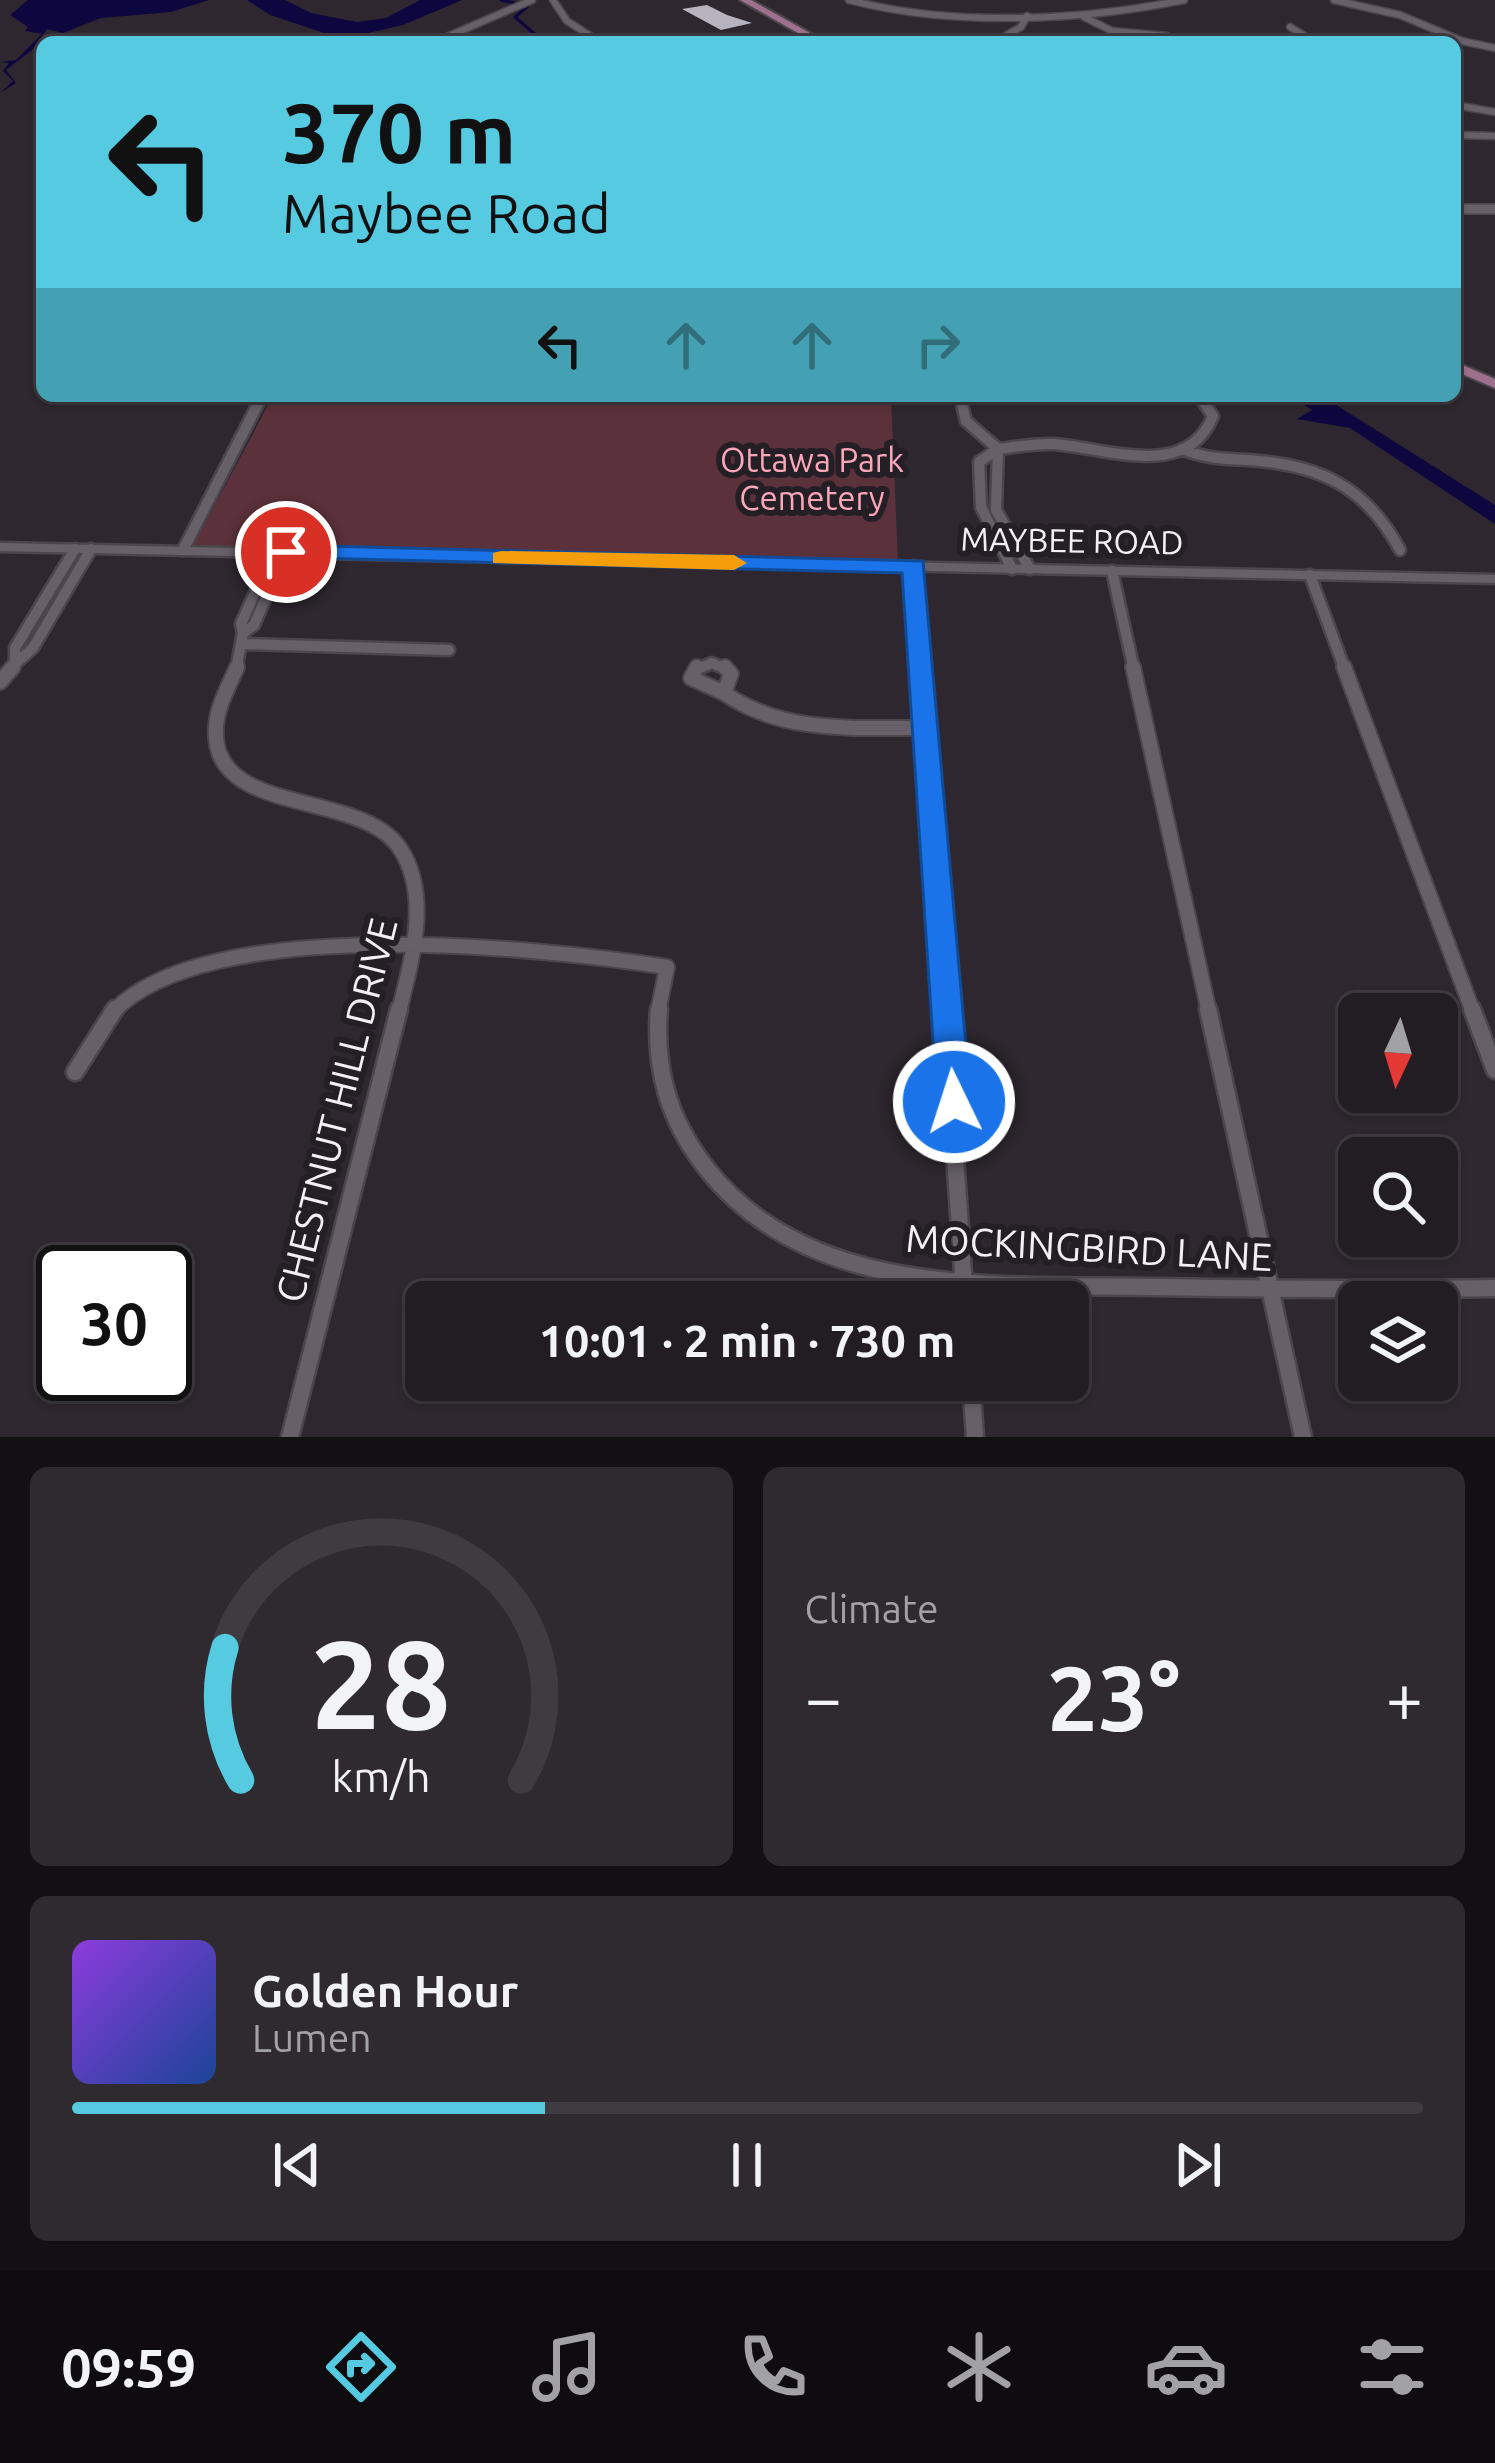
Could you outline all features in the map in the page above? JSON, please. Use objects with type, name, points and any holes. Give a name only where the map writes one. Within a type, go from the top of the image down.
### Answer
[{"type":"main road","points":[[744,0],[810,36]]},
{"type":"main road","points":[[1461,369],[1495,385]]},
{"type":"main road","name":"MAYBEE ROAD","points":[[0,547],[1495,578]]},
{"type":"street","points":[[450,36],[532,0]]},
{"type":"street","points":[[553,0],[567,21],[591,36]]},
{"type":"street","points":[[849,0],[895,12],[1083,17],[1184,0]]},
{"type":"street","points":[[1334,0],[1400,15],[1450,36]]},
{"type":"street","points":[[1005,36],[1021,27],[1027,16]]},
{"type":"street","points":[[1083,17],[1112,31],[1167,36]]},
{"type":"street","points":[[1290,27],[1305,36]]},
{"type":"street","points":[[462,31],[469,36]]},
{"type":"street","points":[[1461,41],[1495,48]]},
{"type":"street","points":[[1461,106],[1495,112]]},
{"type":"street","points":[[1461,135],[1495,136]]},
{"type":"street","points":[[1461,209],[1495,209]]},
{"type":"street","points":[[183,550],[259,402]]},
{"type":"street","points":[[961,402],[966,421],[998,449]]},
{"type":"street","points":[[1012,568],[1003,539],[984,520],[975,478],[979,462],[998,449],[1050,444],[1143,457],[1182,449],[1206,434],[1213,423],[1204,402]]},
{"type":"street","points":[[998,449],[992,479],[999,516],[1017,535],[1030,569]]},
{"type":"street","points":[[1182,449],[1208,459],[1288,462],[1333,475],[1356,491],[1390,529],[1400,550]]},
{"type":"street","points":[[975,478],[992,479]]},
{"type":"street","points":[[1003,539],[1017,535]]},
{"type":"street","points":[[15,664],[15,648],[83,549]]},
{"type":"street","points":[[0,682],[33,648],[83,549]]},
{"type":"street","name":"CHESTNUT HILL DRIVE","points":[[279,552],[260,597],[241,624],[244,639],[214,717],[222,760],[246,783],[363,818],[404,851],[420,903],[415,947],[290,1437]]},
{"type":"street","points":[[914,566],[964,1281]]},
{"type":"street","points":[[1112,571],[1303,1437]]},
{"type":"street","points":[[1310,574],[1495,1070]]},
{"type":"street","points":[[38,610],[55,610]]},
{"type":"street","points":[[244,639],[449,650]]},
{"type":"street","points":[[724,693],[741,708],[784,721],[927,728]]},
{"type":"street","name":"MOCKINGBIRD LANE","points":[[75,1072],[94,1032],[112,1010],[142,987],[178,970],[223,960],[415,947],[596,953],[667,967],[656,1029],[662,1079],[679,1131],[706,1173],[765,1226],[806,1246],[865,1267],[957,1281]]},
{"type":"street","name":"MOCKINGBIRD LANE","points":[[1089,1285],[1495,1288]]},
{"type":"street","points":[[972,1401],[975,1437]]},
{"type":"green space","name":"Ottawa Park Cemetery","points":[[270,402],[891,402],[898,563],[192,548]]},
{"type":"shaded area","points":[[28,0],[209,0],[171,12],[101,18],[63,33],[47,29],[42,36],[25,31],[28,27],[10,15]]},
{"type":"shaded area","points":[[247,0],[285,0],[311,13],[357,22],[386,18],[420,0],[462,0],[403,25],[355,36],[333,36],[270,15]]},
{"type":"shaded area","points":[[36,40],[32,50],[6,70],[16,83],[0,93],[13,81],[3,71],[9,63],[0,62],[16,60]]},
{"type":"shaded area","points":[[1299,402],[1332,402],[1495,505],[1495,524],[1350,428],[1297,419],[1312,410]]},
{"type":"building","points":[[707,5],[752,23],[721,30],[682,9]]},
{"type":"waterway","points":[[501,0],[528,6],[515,17],[537,36]]},
{"type":"slow traffic","points":[[501,558],[734,563]]},
{"type":"route","points":[[286,552],[914,566],[954,1102]]}]
